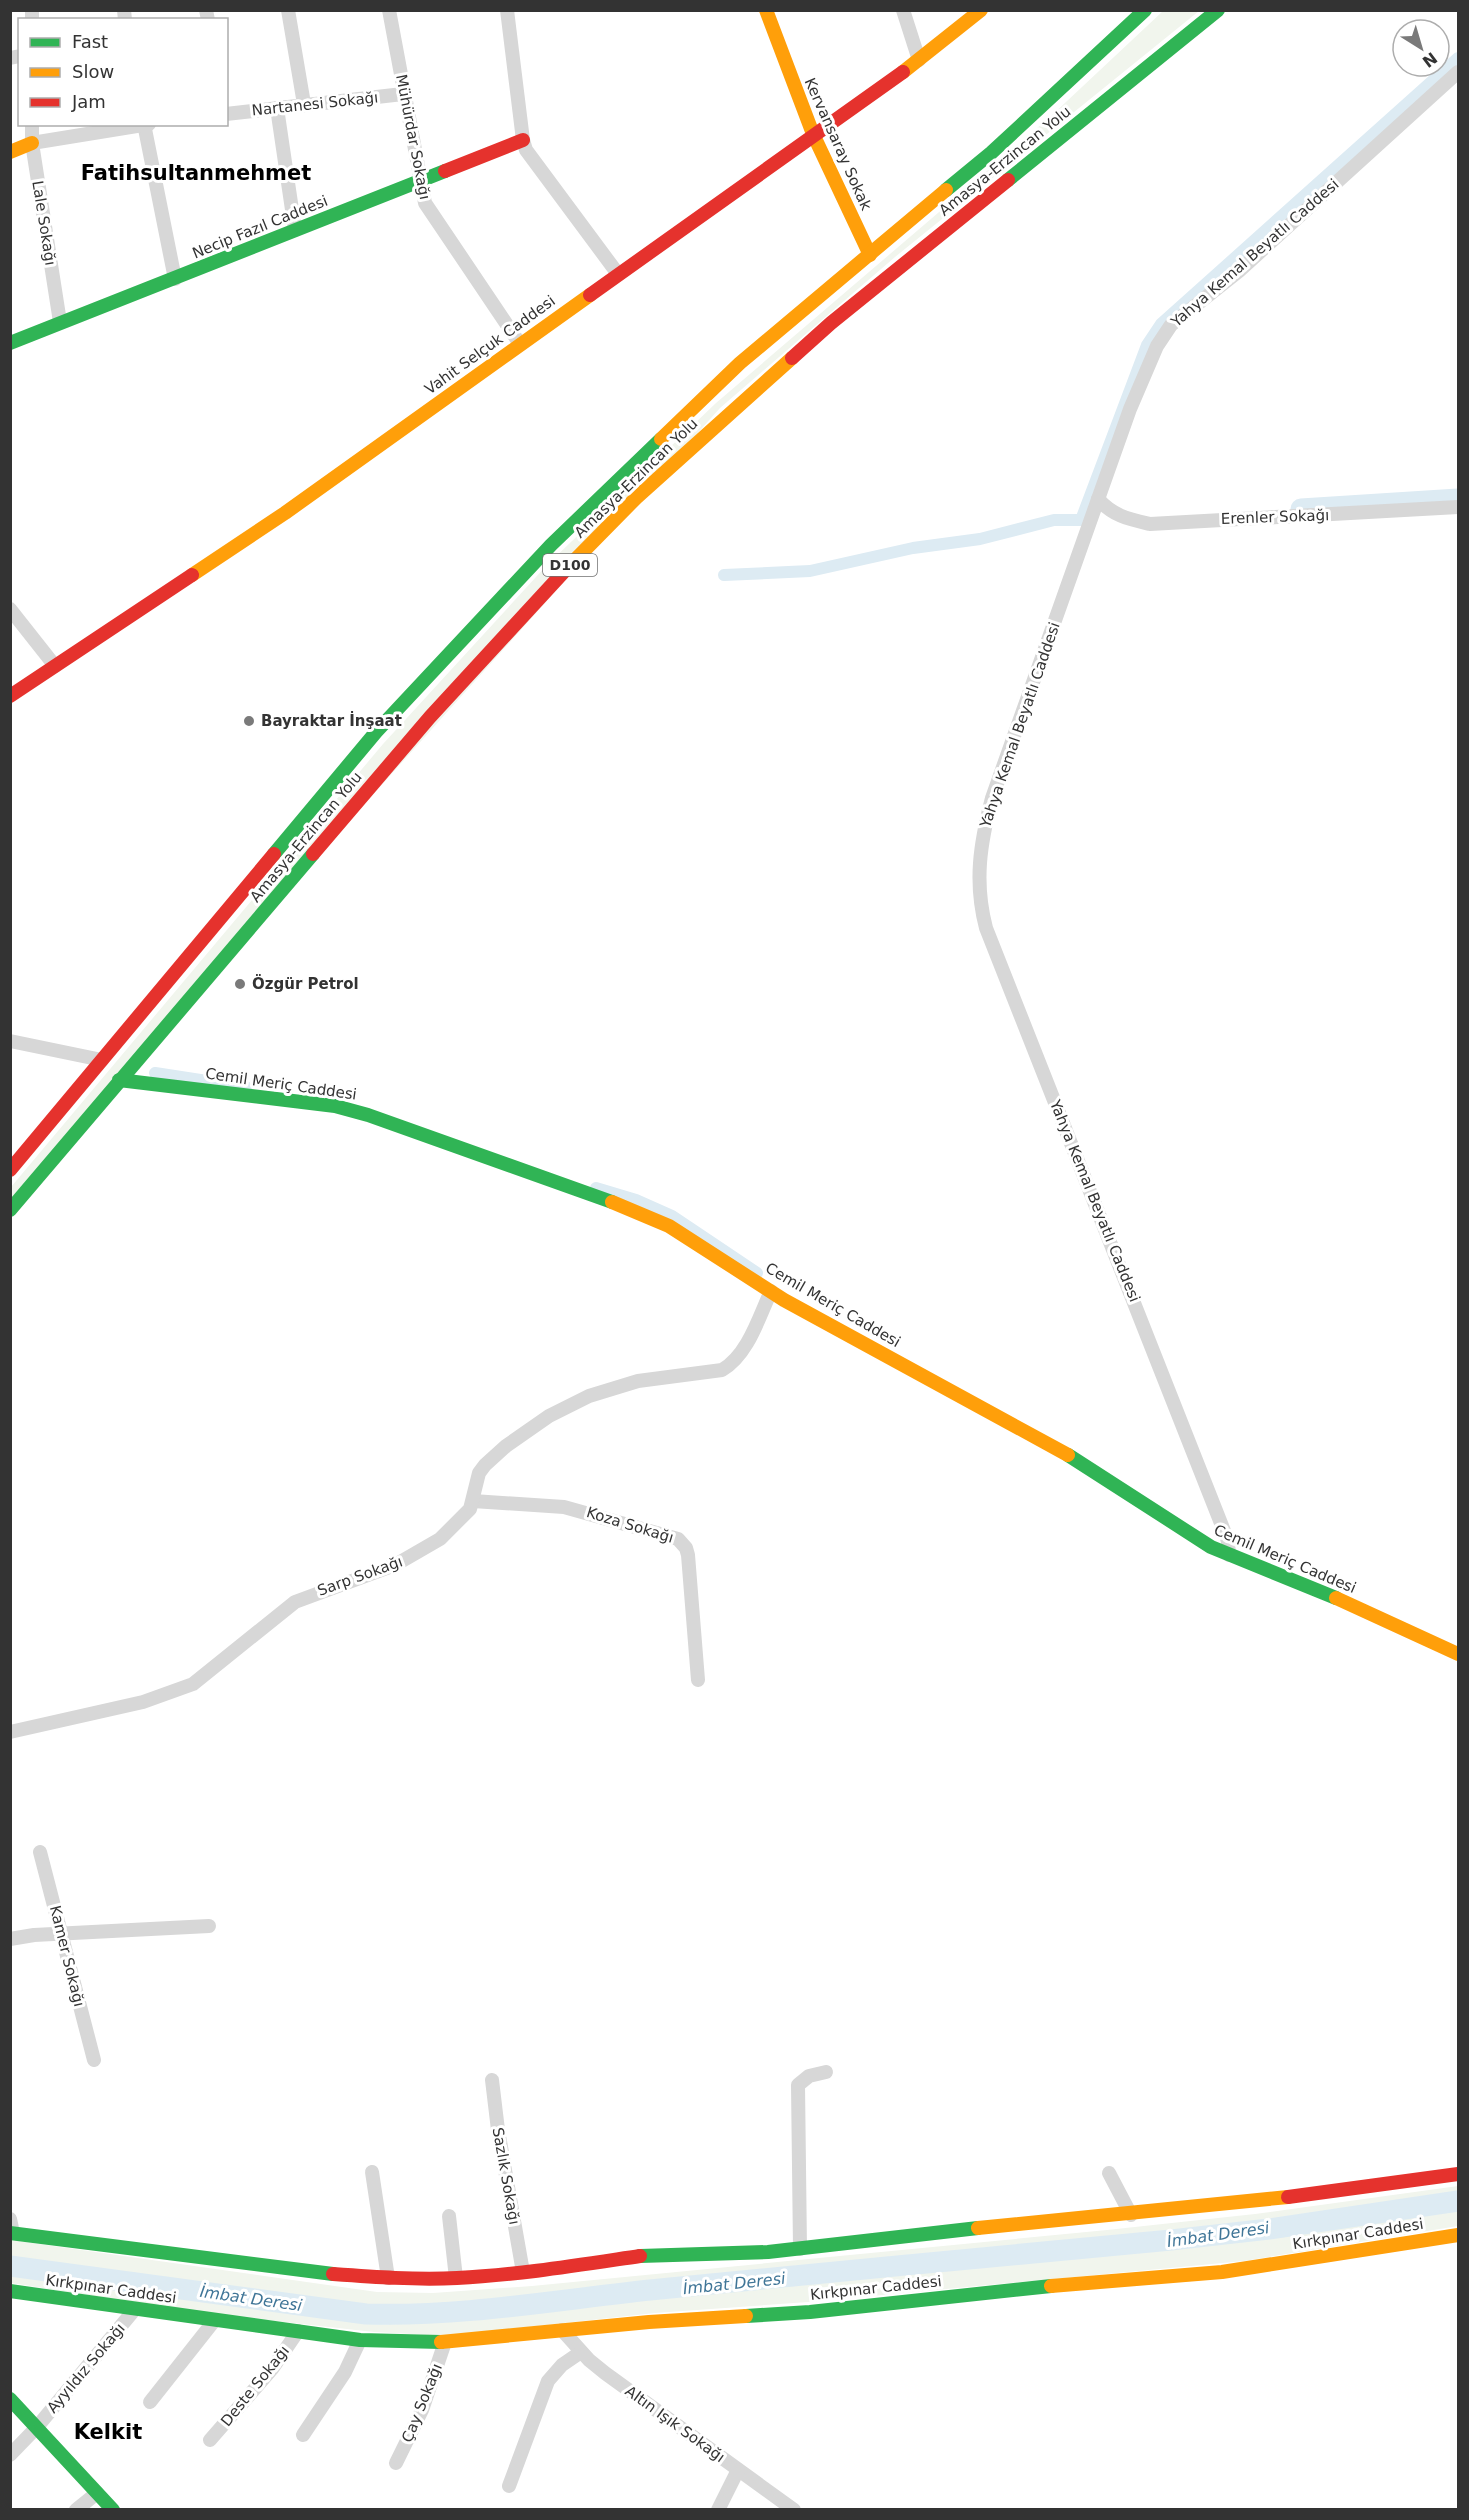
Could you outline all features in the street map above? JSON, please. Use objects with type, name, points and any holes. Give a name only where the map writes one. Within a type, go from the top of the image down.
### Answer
[{"type":"main road","name":"Kervansaray Sokak","points":[[766,10],[813,134],[870,255]]},
{"type":"main road","name":"Vahit Selçuk Caddesi","points":[[10,696],[285,513],[919,60],[981,10]]},
{"type":"main road","name":"Amasya-Erzincan Yolu","points":[[10,1170],[376,732],[516,580],[724,378],[991,153],[1145,10]]},
{"type":"main road","name":"Amasya-Erzincan Yolu","points":[[10,1210],[430,717],[552,584],[636,498],[831,323],[1218,10]]},
{"type":"main road","name":"Necip Fazıl Caddesi","points":[[10,343],[523,140]]},
{"type":"main road","points":[[10,152],[32,143]]},
{"type":"main road","name":"Cemil Meriç Caddesi","points":[[119,1080],[298,1101],[369,1115],[645,1215],[690,1237],[771,1291],[1046,1442],[1178,1528],[1229,1555],[1352,1605],[1458,1654]]},
{"type":"main road","points":[[12,2233],[321,2273],[388,2278],[456,2278],[523,2272],[652,2254],[800,2249],[1017,2223],[1131,2215],[1254,2202],[1458,2174]]},
{"type":"main road","name":"Kırkpınar Caddesi","points":[[10,2291],[360,2340],[445,2342],[649,2322],[810,2312],[1059,2285],[1212,2273],[1458,2235]]},
{"type":"main road","points":[[10,2399],[113,2510]]},
{"type":"street","points":[[288,10],[304,104]]},
{"type":"street","name":"Mühürdar Sokağı","points":[[390,10],[420,180],[430,212],[520,344]]},
{"type":"street","points":[[507,10],[523,140],[533,161],[618,274]]},
{"type":"street","points":[[903,10],[919,60]]},
{"type":"street","name":"Yahya Kemal Beyatlı Caddesi","points":[[1229,1555],[1228,1541],[1112,1240],[986,928],[978,894],[980,850],[992,798],[1130,409],[1157,346],[1171,325],[1239,271],[1458,72]]},
{"type":"street","name":"Nartanesi Sokağı","points":[[228,110],[277,108],[403,94]]},
{"type":"street","points":[[277,108],[295,230]]},
{"type":"street","name":"Lale Sokağı","points":[[32,126],[32,143],[60,322]]},
{"type":"street","points":[[32,143],[138,126]]},
{"type":"street","points":[[144,126],[175,279]]},
{"type":"street","name":"Erenler Sokağı","points":[[1098,499],[1108,510],[1118,515],[1150,524],[1458,507]]},
{"type":"street","points":[[10,609],[55,666]]},
{"type":"street","points":[[10,1041],[102,1060]]},
{"type":"street","name":"Sarp Sokağı","points":[[10,1732],[143,1701],[193,1684],[295,1602],[371,1575],[429,1547],[451,1529],[473,1501],[479,1473],[492,1457],[539,1423],[571,1404],[638,1381],[707,1373],[730,1366],[747,1341],[771,1291]]},
{"type":"street","name":"Koza Sokağı","points":[[473,1501],[564,1507],[678,1539],[686,1548],[688,1555],[698,1680]]},
{"type":"street","name":"Kamer Sokağı","points":[[40,1852],[94,2060]]},
{"type":"street","points":[[10,1939],[209,1926]]},
{"type":"street","points":[[800,2249],[798,2085],[809,2076],[826,2072]]},
{"type":"street","name":"Sazlık Sokağı","points":[[492,2080],[498,2130],[523,2272]]},
{"type":"street","points":[[372,2172],[388,2278]]},
{"type":"street","points":[[1109,2173],[1131,2215]]},
{"type":"street","points":[[449,2216],[456,2278]]},
{"type":"street","points":[[10,2219],[12,2233]]},
{"type":"street","name":"Ayyıldız Sokağı","points":[[10,2455],[37,2427],[135,2309]]},
{"type":"street","points":[[150,2402],[214,2320]]},
{"type":"street","name":"Deste Sokağı","points":[[210,2440],[267,2376],[298,2331]]},
{"type":"street","name":"Altın Işık Sokağı","points":[[562,2331],[581,2352],[681,2430],[794,2510]]},
{"type":"street","points":[[303,2435],[345,2372],[360,2340]]},
{"type":"street","name":"Çay Sokağı","points":[[396,2463],[422,2410],[445,2342]]},
{"type":"street","points":[[509,2486],[548,2381],[562,2365],[581,2352]]},
{"type":"street","points":[[718,2510],[738,2470]]},
{"type":"street","points":[[76,2510],[97,2493]]},
{"type":"shaded area","points":[[1163,11],[1199,11],[895,257],[720,408],[11,1198],[11,1187],[383,744],[547,565],[716,403],[1050,117]]},
{"type":"shaded area","points":[[1458,2186],[1458,2226],[1244,2261],[808,2302],[655,2313],[446,2336],[374,2332],[194,2312],[11,2283],[11,2240],[377,2292],[433,2293],[532,2286],[1107,2230],[1255,2214]]},
{"type":"waterway","points":[[724,575],[810,571],[913,548],[980,539],[1054,520],[1081,520],[1147,345],[1161,324],[1458,58]]},
{"type":"waterway","points":[[1301,509],[1458,499]]},
{"type":"waterway","points":[[155,1073],[246,1087]]},
{"type":"waterway","points":[[596,1188],[636,1200],[672,1216],[757,1273]]},
{"type":"waterway","name":"İmbat Deresi","points":[[10,2266],[366,2314],[440,2313],[660,2289],[1171,2240],[1269,2229],[1458,2201]]},
{"type":"traffic: fast","points":[[946,190],[991,153],[1145,10]]},
{"type":"traffic: fast","points":[[1008,180],[1218,10]]},
{"type":"traffic: fast","points":[[10,343],[445,171]]},
{"type":"traffic: fast","points":[[274,854],[376,732],[551,545],[661,439]]},
{"type":"traffic: fast","points":[[10,1210],[313,854]]},
{"type":"traffic: fast","points":[[119,1080],[335,1106],[368,1115],[612,1202]]},
{"type":"traffic: fast","points":[[1068,1455],[1211,1547],[1336,1598]]},
{"type":"traffic: fast","points":[[640,2256],[768,2252],[978,2228]]},
{"type":"traffic: fast","points":[[10,2233],[333,2274]]},
{"type":"traffic: fast","points":[[746,2316],[810,2312],[1051,2286]]},
{"type":"traffic: fast","points":[[10,2291],[360,2340],[441,2342]]},
{"type":"traffic: fast","points":[[10,2399],[113,2510]]},
{"type":"traffic: slow","points":[[766,10],[813,134],[870,255]]},
{"type":"traffic: slow","points":[[903,72],[981,10]]},
{"type":"traffic: slow","points":[[10,152],[32,143]]},
{"type":"traffic: slow","points":[[661,439],[740,363],[946,190]]},
{"type":"traffic: slow","points":[[192,575],[285,513],[590,295]]},
{"type":"traffic: slow","points":[[571,564],[636,498],[792,358]]},
{"type":"traffic: slow","points":[[612,1202],[669,1226],[784,1300],[1068,1455]]},
{"type":"traffic: slow","points":[[1336,1598],[1458,1654]]},
{"type":"traffic: slow","points":[[978,2228],[1288,2197]]},
{"type":"traffic: slow","points":[[1051,2286],[1222,2272],[1458,2235]]},
{"type":"traffic: slow","points":[[441,2342],[649,2322],[746,2316]]},
{"type":"traffic: jam","points":[[590,295],[903,72]]},
{"type":"traffic: jam","points":[[445,171],[523,140]]},
{"type":"traffic: jam","points":[[792,358],[831,323],[1008,180]]},
{"type":"traffic: jam","points":[[313,854],[430,717],[571,564]]},
{"type":"traffic: jam","points":[[10,696],[192,575]]},
{"type":"traffic: jam","points":[[10,1170],[274,854]]},
{"type":"traffic: jam","points":[[1288,2197],[1458,2174]]},
{"type":"traffic: jam","points":[[333,2274],[411,2278],[480,2277],[640,2256]]},
{"type":"place","name":"Bayraktar İnşaat","points":[[249,721]]},
{"type":"place","name":"Özgür Petrol","points":[[240,984]]},
{"type":"district","name":"Fatihsultanmehmet","points":[[196,173]]},
{"type":"district","name":"Kelkit","points":[[108,2432]]}]
